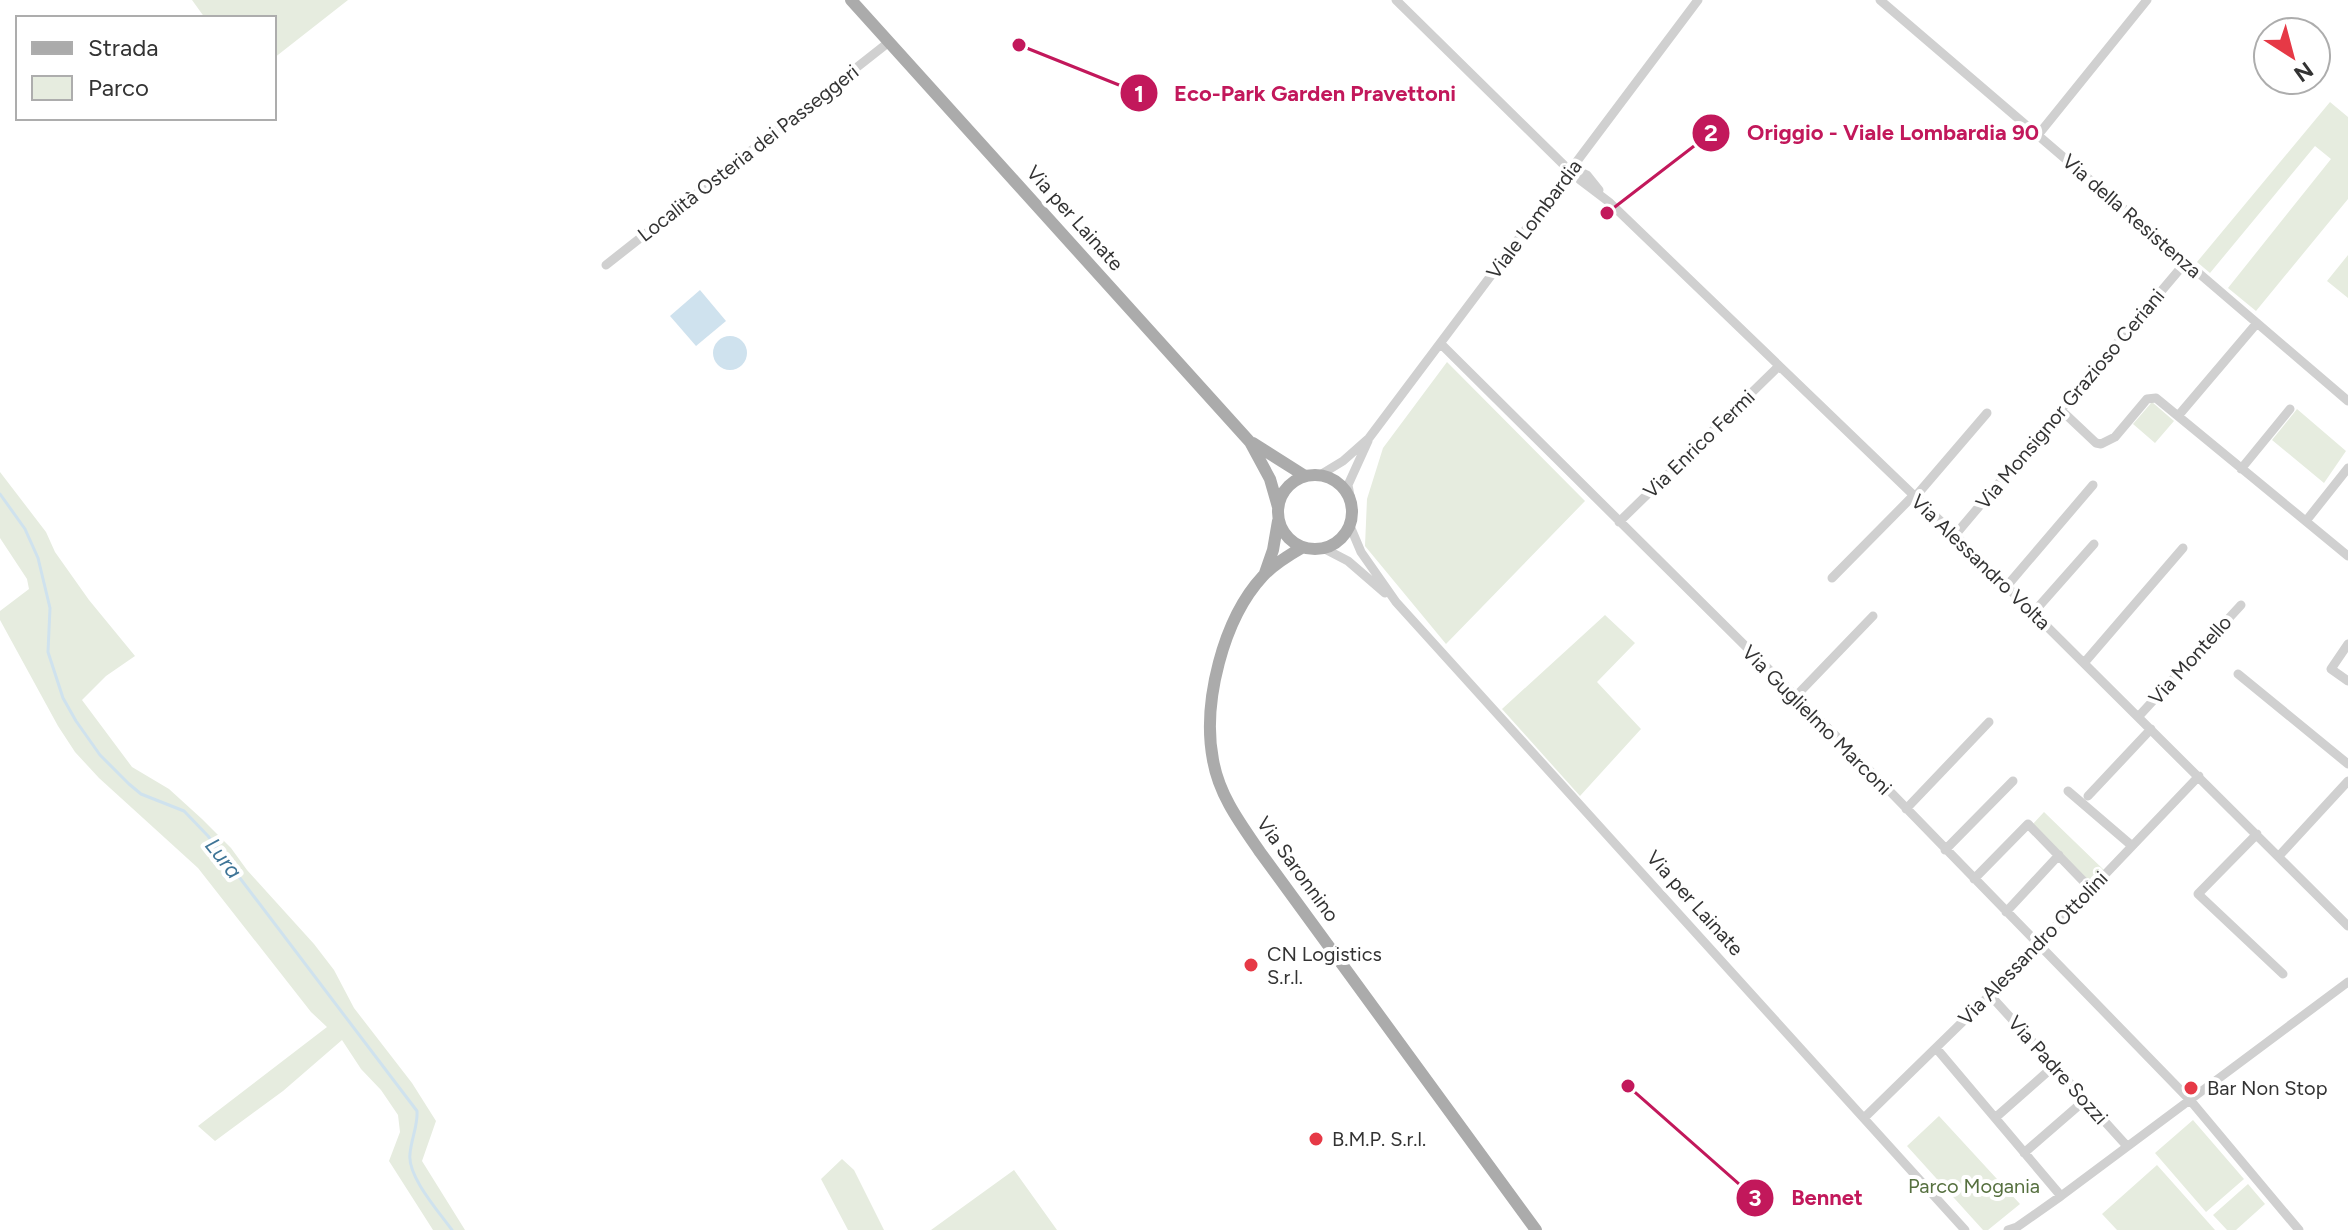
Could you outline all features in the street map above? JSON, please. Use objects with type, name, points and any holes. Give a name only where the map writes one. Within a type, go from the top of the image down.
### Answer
[{"type":"main road","name":"Via per Lainate","points":[[851,0],[1250,442],[1270,479],[1278,512]]},
{"type":"main road","name":"Via per Lainate","points":[[1250,442],[1305,476]]},
{"type":"main road","points":[[1320,475],[1341,485],[1352,506],[1350,526],[1334,544],[1323,548],[1303,547],[1286,536],[1278,512],[1287,488],[1305,476],[1320,475]]},
{"type":"main road","name":"Via Saronnino","points":[[1278,512],[1273,550],[1264,576],[1234,622],[1222,654],[1212,693],[1210,727],[1213,760],[1230,807],[1536,1230]]},
{"type":"main road","name":"Via Saronnino","points":[[1264,576],[1303,547]]},
{"type":"street","name":"Via Alessandro Volta","points":[[1396,0],[1571,169],[1587,175],[1609,202],[1955,535],[2348,926]]},
{"type":"street","name":"Viale Lombardia","points":[[1320,475],[1343,461],[1369,438],[1698,0]]},
{"type":"street","name":"Via della Resistenza","points":[[1880,0],[2348,401]]},
{"type":"street","points":[[2038,135],[2147,0]]},
{"type":"street","name":"Località Osteria dei Passeggeri","points":[[606,265],[889,42]]},
{"type":"street","name":"Via Monsignor Grazioso Ceriani","points":[[1955,535],[2185,263]]},
{"type":"street","points":[[2178,416],[2257,323]]},
{"type":"street","name":"Via Guglielmo Marconi","points":[[1441,344],[1906,809],[2190,1100],[2299,1230]]},
{"type":"street","name":"Via Enrico Fermi","points":[[1619,522],[1779,366]]},
{"type":"street","points":[[2061,410],[2096,443],[2101,444],[2115,437],[2151,396],[2348,556]]},
{"type":"street","points":[[2241,469],[2290,409]]},
{"type":"street","points":[[1832,578],[1914,496],[1987,413]]},
{"type":"street","name":"Viale Lombardia","points":[[1352,506],[1348,485],[1369,438]]},
{"type":"street","points":[[2306,521],[2348,468]]},
{"type":"street","points":[[2006,587],[2093,485]]},
{"type":"street","name":"Via per Lainate","points":[[1350,526],[1361,552],[1396,602],[1965,1230]]},
{"type":"street","points":[[2033,613],[2094,544]]},
{"type":"street","name":"Via per Lainate","points":[[1323,548],[1348,561],[1396,602]]},
{"type":"street","points":[[2084,663],[2183,548]]},
{"type":"street","name":"Via Montello","points":[[2139,716],[2241,605]]},
{"type":"street","points":[[1795,697],[1873,616]]},
{"type":"street","points":[[2348,644],[2331,669],[2348,681]]},
{"type":"street","points":[[2238,674],[2348,764]]},
{"type":"street","points":[[1906,809],[1989,722]]},
{"type":"street","points":[[2088,796],[2151,729]]},
{"type":"street","name":"Via Alessandro Ottolini","points":[[1864,1118],[1990,995],[2199,776]]},
{"type":"street","points":[[1945,850],[2013,781]]},
{"type":"street","points":[[2279,856],[2348,781]]},
{"type":"street","points":[[2068,791],[2131,845]]},
{"type":"street","points":[[1974,879],[2028,824],[2091,889]]},
{"type":"street","points":[[2257,834],[2198,894],[2283,974]]},
{"type":"street","points":[[2006,912],[2059,855]]},
{"type":"street","points":[[2013,1229],[2348,982]]},
{"type":"street","name":"Via Padre Sozzi","points":[[1990,995],[2126,1145]]},
{"type":"street","points":[[1936,1048],[2061,1196]]},
{"type":"street","points":[[1995,1118],[2054,1066]]},
{"type":"street","points":[[2024,1153],[2085,1100]]},
{"type":"green space","points":[[192,0],[348,0],[276,56],[276,16],[204,16]]},
{"type":"green space","points":[[2330,102],[2348,117],[2348,199],[2256,311],[2228,288],[2331,159],[2315,146],[2210,273],[2197,262]]},
{"type":"green space","points":[[2348,255],[2348,298],[2327,281]]},
{"type":"green space","points":[[1447,362],[1585,501],[1446,644],[1365,546],[1367,499],[1383,448]]},
{"type":"green space","points":[[2152,402],[2174,421],[2155,443],[2133,424]]},
{"type":"green space","points":[[2297,409],[2346,451],[2324,483],[2272,440]]},
{"type":"green space","points":[[0,472],[46,532],[55,552],[89,600],[135,656],[106,676],[82,700],[132,767],[169,789],[231,848],[334,970],[354,1008],[412,1083],[436,1121],[422,1161],[465,1230],[433,1230],[389,1161],[400,1132],[398,1115],[342,1040],[283,1091],[215,1141],[198,1126],[327,1027],[311,1012],[198,868],[99,778],[75,752],[58,726],[0,620],[0,611],[29,589],[27,579],[0,538]]},
{"type":"green space","points":[[1605,615],[1635,643],[1597,682],[1641,729],[1580,796],[1502,709]]},
{"type":"green space","points":[[2044,812],[2105,871],[2092,884],[2031,826]]},
{"type":"green space","name":"Parco Mogania","points":[[1939,1116],[2020,1204],[1988,1230],[1983,1230],[1907,1146]]},
{"type":"green space","points":[[2193,1120],[2244,1179],[2206,1212],[2155,1153]]},
{"type":"green space","points":[[842,1159],[854,1170],[884,1230],[848,1230],[821,1179]]},
{"type":"green space","points":[[2157,1165],[2215,1230],[2117,1230],[2102,1214]]},
{"type":"green space","points":[[1014,1170],[1057,1230],[931,1230]]},
{"type":"green space","points":[[2248,1184],[2265,1204],[2236,1230],[2227,1230],[2213,1215]]},
{"type":"water","points":[[700,290],[726,321],[696,346],[670,316]]},
{"type":"water","points":[[730,336],[742,341],[747,353],[742,365],[730,370],[718,365],[713,353],[718,341]]},
{"type":"waterway","name":"Lura","points":[[0,494],[25,529],[38,558],[50,608],[48,652],[63,698],[76,721],[100,755],[129,784],[141,794],[184,811],[208,836],[417,1111],[410,1163],[425,1194],[452,1230]]},
{"type":"place","name":"Eco-Park Garden Pravettoni","points":[[1019,45]]},
{"type":"place","name":"Origgio - Viale Lombardia 90","points":[[1607,213]]},
{"type":"place","name":"CN Logistics S.r.l.","points":[[1251,965]]},
{"type":"place","name":"Bennet","points":[[1628,1086]]},
{"type":"place","name":"Bar Non Stop","points":[[2191,1088]]},
{"type":"place","name":"B.M.P. S.r.l.","points":[[1316,1139]]}]
